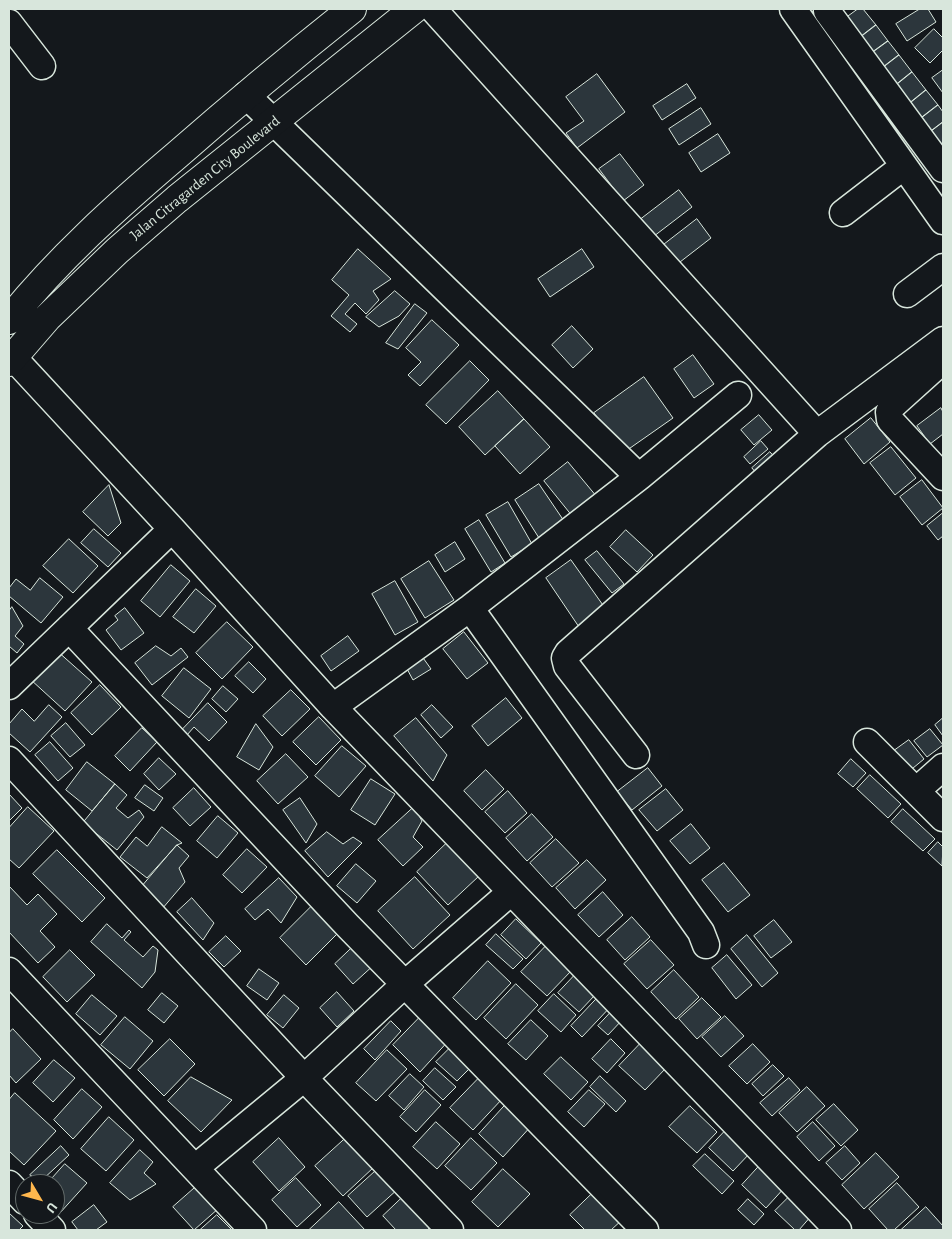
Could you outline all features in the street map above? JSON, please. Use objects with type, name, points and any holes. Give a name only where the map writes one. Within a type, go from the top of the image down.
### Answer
[{"type":"main road","points":[[9,320],[73,250],[126,199],[246,95],[352,9]]},
{"type":"main road","name":"Jalan Citragarden City Boulevard","points":[[10,357],[47,318],[117,251],[177,199],[414,9]]},
{"type":"street","points":[[433,9],[817,434]]},
{"type":"street","points":[[793,9],[943,221]]},
{"type":"street","points":[[827,11],[943,169]]},
{"type":"street","points":[[9,23],[42,66]]},
{"type":"street","points":[[246,95],[275,121],[639,477]]},
{"type":"street","points":[[843,213],[904,166]]},
{"type":"street","points":[[908,294],[943,266]]},
{"type":"street","points":[[636,755],[567,666],[565,658],[568,653],[817,434],[943,340]]},
{"type":"street","points":[[10,357],[172,529],[333,707],[838,1230]]},
{"type":"street","points":[[943,360],[892,406],[889,412],[890,420],[943,477]]},
{"type":"street","points":[[333,707],[470,608],[639,477],[738,395]]},
{"type":"street","points":[[9,686],[172,529]]},
{"type":"street","points":[[470,608],[701,932],[706,945]]},
{"type":"street","points":[[69,628],[405,984],[645,1230]]},
{"type":"street","points":[[867,742],[943,818]]},
{"type":"street","points":[[9,760],[304,1078],[450,1230]]},
{"type":"street","points":[[916,791],[943,766]]},
{"type":"street","points":[[195,1168],[304,1078],[405,984],[511,892]]},
{"type":"street","points":[[9,971],[253,1230]]},
{"type":"building","points":[[858,9],[863,9],[876,25],[854,42],[839,23]]},
{"type":"building","points":[[920,9],[928,9],[936,22],[907,41],[896,24]]},
{"type":"building","points":[[876,25],[888,41],[866,57],[854,42]]},
{"type":"building","points":[[934,29],[943,38],[943,50],[930,63],[915,48]]},
{"type":"building","points":[[888,41],[899,55],[877,72],[866,57]]},
{"type":"building","points":[[899,55],[912,72],[891,89],[877,72]]},
{"type":"building","points":[[943,70],[943,93],[932,78]]},
{"type":"building","points":[[912,72],[926,90],[905,107],[891,89]]},
{"type":"building","points":[[597,74],[625,112],[577,148],[566,133],[584,121],[566,97]]},
{"type":"building","points":[[687,84],[696,98],[662,120],[653,106]]},
{"type":"building","points":[[926,90],[938,105],[916,122],[905,107]]},
{"type":"building","points":[[938,105],[943,112],[943,122],[926,135],[916,122]]},
{"type":"building","points":[[701,108],[711,124],[679,145],[669,129]]},
{"type":"building","points":[[943,122],[943,157],[926,135]]},
{"type":"building","points":[[718,134],[730,153],[701,172],[689,153]]},
{"type":"building","points":[[620,154],[644,185],[623,201],[599,169]]},
{"type":"building","points":[[679,190],[692,207],[645,243],[632,226]]},
{"type":"building","points":[[697,219],[711,238],[671,269],[657,250]]},
{"type":"building","points":[[358,249],[391,279],[373,291],[379,300],[366,314],[355,303],[345,314],[357,324],[350,332],[331,316],[349,295],[332,280]]},
{"type":"building","points":[[582,249],[594,267],[550,297],[538,279]]},
{"type":"building","points":[[395,291],[410,304],[399,316],[379,327],[366,317]]},
{"type":"building","points":[[415,304],[427,313],[398,349],[386,343]]},
{"type":"building","points":[[432,320],[459,345],[420,386],[408,375],[421,362],[406,348]]},
{"type":"building","points":[[572,326],[593,349],[573,368],[552,345]]},
{"type":"building","points":[[693,355],[714,384],[694,398],[674,369]]},
{"type":"building","points":[[470,361],[489,380],[446,424],[426,405]]},
{"type":"building","points":[[644,377],[673,418],[623,453],[594,413]]},
{"type":"building","points":[[498,391],[524,419],[485,455],[459,427]]},
{"type":"building","points":[[941,408],[943,412],[943,434],[930,444],[917,426]]},
{"type":"building","points":[[759,415],[772,430],[754,445],[741,430]]},
{"type":"building","points":[[871,418],[890,442],[864,464],[845,439]]},
{"type":"building","points":[[524,419],[550,447],[520,474],[495,446]]},
{"type":"building","points":[[761,441],[768,449],[750,464],[744,457]]},
{"type":"building","points":[[891,447],[916,478],[895,495],[870,463]]},
{"type":"building","points":[[770,452],[779,462],[760,478],[752,468]]},
{"type":"building","points":[[568,462],[597,497],[573,517],[544,481]]},
{"type":"building","points":[[922,480],[943,508],[922,525],[900,497]]},
{"type":"building","points":[[539,484],[564,521],[539,538],[515,500]]},
{"type":"building","points":[[109,485],[121,523],[108,536],[83,512]]},
{"type":"building","points":[[508,502],[532,544],[511,557],[486,515]]},
{"type":"building","points":[[943,513],[943,536],[938,540],[927,526]]},
{"type":"building","points":[[479,520],[505,563],[491,572],[465,529]]},
{"type":"building","points":[[94,529],[121,553],[108,567],[81,543]]},
{"type":"building","points":[[626,530],[653,555],[637,572],[610,547]]},
{"type":"building","points":[[69,539],[98,566],[73,593],[43,566]]},
{"type":"building","points":[[455,542],[465,559],[445,572],[435,555]]},
{"type":"building","points":[[597,551],[624,584],[612,593],[585,560]]},
{"type":"building","points":[[571,560],[605,608],[579,627],[546,578]]},
{"type":"building","points":[[429,561],[454,600],[425,618],[401,579]]},
{"type":"building","points":[[171,565],[190,581],[160,617],[141,601]]},
{"type":"building","points":[[40,578],[63,597],[41,623],[9,596],[9,588],[16,579],[30,590]]},
{"type":"building","points":[[395,581],[418,622],[395,635],[372,594]]},
{"type":"building","points":[[196,589],[216,606],[194,633],[173,617]]},
{"type":"building","points":[[12,607],[23,626],[15,636],[24,644],[17,653],[9,646],[9,611]]},
{"type":"building","points":[[125,608],[144,633],[121,650],[106,630],[118,620],[115,616]]},
{"type":"building","points":[[227,622],[253,647],[222,679],[196,653]]},
{"type":"building","points":[[464,632],[488,663],[467,679],[443,649]]},
{"type":"building","points":[[348,636],[359,651],[331,671],[321,656]]},
{"type":"building","points":[[156,646],[171,656],[181,648],[188,657],[152,685],[135,663]]},
{"type":"building","points":[[56,650],[92,682],[65,711],[30,679]]},
{"type":"building","points":[[421,655],[431,669],[413,680],[406,667]]},
{"type":"building","points":[[249,662],[266,679],[253,693],[235,676]]},
{"type":"building","points":[[184,668],[211,689],[189,718],[162,696]]},
{"type":"building","points":[[100,685],[121,707],[92,735],[71,713]]},
{"type":"building","points":[[223,686],[238,699],[226,712],[212,699]]},
{"type":"building","points":[[291,690],[310,709],[282,736],[263,716]]},
{"type":"building","points":[[506,698],[522,718],[488,746],[472,726]]},
{"type":"building","points":[[208,703],[227,722],[209,741],[194,727],[187,735],[182,730]]},
{"type":"building","points":[[49,705],[62,717],[30,752],[9,733],[9,724],[22,709],[34,721]]},
{"type":"building","points":[[432,705],[453,727],[441,738],[421,715]]},
{"type":"building","points":[[319,717],[341,740],[316,765],[293,742]]},
{"type":"building","points":[[416,718],[447,755],[433,781],[394,736]]},
{"type":"building","points":[[943,718],[943,736],[935,725]]},
{"type":"building","points":[[66,723],[85,745],[70,757],[51,736]]},
{"type":"building","points":[[256,724],[273,747],[259,770],[237,757]]},
{"type":"building","points":[[142,728],[157,742],[130,771],[115,756]]},
{"type":"building","points":[[930,729],[943,745],[927,757],[914,741]]},
{"type":"building","points":[[909,740],[924,759],[907,773],[891,753]]},
{"type":"building","points":[[50,742],[73,768],[58,781],[35,755]]},
{"type":"building","points":[[342,746],[366,766],[339,797],[315,776]]},
{"type":"building","points":[[286,754],[308,777],[278,804],[257,781]]},
{"type":"building","points":[[159,758],[176,774],[159,790],[144,774]]},
{"type":"building","points":[[851,759],[866,773],[853,787],[838,774]]},
{"type":"building","points":[[87,762],[115,784],[92,811],[66,790]]},
{"type":"building","points":[[648,768],[662,786],[632,810],[617,792]]},
{"type":"building","points":[[486,770],[504,789],[482,810],[464,791]]},
{"type":"building","points":[[870,775],[901,804],[888,818],[857,789]]},
{"type":"building","points":[[371,779],[395,794],[375,825],[351,810]]},
{"type":"building","points":[[115,784],[127,795],[116,808],[128,818],[139,810],[144,817],[117,850],[83,823]]},
{"type":"building","points":[[145,785],[163,798],[154,811],[135,798]]},
{"type":"building","points":[[194,788],[211,807],[190,826],[173,808]]},
{"type":"building","points":[[666,789],[683,810],[657,831],[639,810]]},
{"type":"building","points":[[508,791],[527,813],[505,833],[485,812]]},
{"type":"building","points":[[9,794],[22,808],[9,821]]},
{"type":"building","points":[[300,798],[317,824],[306,843],[283,810]]},
{"type":"building","points":[[28,807],[54,831],[19,868],[9,859],[9,828]]},
{"type":"building","points":[[414,807],[422,821],[413,837],[423,847],[403,866],[378,840]]},
{"type":"building","points":[[903,809],[935,839],[923,851],[891,822]]},
{"type":"building","points":[[532,814],[553,837],[527,861],[506,838]]},
{"type":"building","points":[[218,816],[238,833],[217,858],[197,841]]},
{"type":"building","points":[[691,824],[710,848],[690,864],[670,841]]},
{"type":"building","points":[[162,827],[182,843],[177,845],[147,878],[120,857],[136,837],[147,846]]},
{"type":"building","points":[[327,832],[343,844],[353,837],[362,843],[328,877],[305,851]]},
{"type":"building","points":[[556,839],[579,863],[552,887],[530,863]]},
{"type":"building","points":[[448,842],[479,876],[448,905],[417,872]]},
{"type":"building","points":[[938,842],[943,847],[942,866],[928,853]]},
{"type":"building","points":[[177,845],[189,856],[179,868],[185,882],[162,909],[139,890]]},
{"type":"building","points":[[247,849],[267,867],[242,893],[223,875]]},
{"type":"building","points":[[57,850],[105,898],[82,922],[33,874]]},
{"type":"building","points":[[587,860],[606,880],[575,909],[556,888]]},
{"type":"building","points":[[724,863],[750,895],[728,912],[702,880]]},
{"type":"building","points":[[356,864],[376,881],[357,903],[337,886]]},
{"type":"building","points":[[415,877],[450,915],[413,949],[378,911]]},
{"type":"building","points":[[279,878],[297,897],[281,923],[268,909],[255,920],[245,909]]},
{"type":"building","points":[[9,886],[27,905],[38,894],[57,914],[40,931],[55,947],[38,963],[9,932]]},
{"type":"building","points":[[603,892],[623,915],[599,937],[578,915]]},
{"type":"building","points":[[192,898],[214,923],[203,940],[177,912]]},
{"type":"building","points":[[311,907],[337,934],[306,965],[280,938]]},
{"type":"building","points":[[632,917],[650,937],[625,960],[607,940]]},
{"type":"building","points":[[516,919],[541,943],[526,959],[501,935]]},
{"type":"building","points":[[774,920],[792,942],[771,958],[754,936]]},
{"type":"building","points":[[107,924],[122,938],[129,930],[131,932],[124,940],[143,957],[153,946],[158,950],[155,972],[142,988],[91,942]]},
{"type":"building","points":[[496,934],[523,959],[513,969],[486,945]]},
{"type":"building","points":[[747,935],[778,973],[762,987],[731,949]]},
{"type":"building","points":[[226,936],[241,951],[224,967],[209,952]]},
{"type":"building","points":[[651,940],[674,965],[647,989],[624,964]]},
{"type":"building","points":[[357,943],[376,963],[353,984],[335,964]]},
{"type":"building","points":[[546,946],[572,970],[547,996],[521,972]]},
{"type":"building","points":[[70,950],[95,975],[67,1002],[43,977]]},
{"type":"building","points":[[727,955],[752,985],[736,999],[712,968]]},
{"type":"building","points":[[488,961],[511,983],[476,1020],[453,998]]},
{"type":"building","points":[[259,969],[279,983],[267,1000],[247,986]]},
{"type":"building","points":[[674,970],[699,997],[676,1019],[651,992]]},
{"type":"building","points":[[574,976],[595,995],[579,1012],[558,993]]},
{"type":"building","points":[[516,984],[538,1005],[506,1039],[484,1018]]},
{"type":"building","points":[[337,992],[354,1011],[337,1027],[320,1008]]},
{"type":"building","points":[[603,992],[614,1003],[582,1037],[571,1026]]},
{"type":"building","points":[[162,993],[178,1006],[164,1023],[148,1010]]},
{"type":"building","points":[[554,994],[576,1015],[561,1032],[538,1011]]},
{"type":"building","points":[[92,995],[117,1016],[100,1035],[76,1014]]},
{"type":"building","points":[[284,995],[299,1008],[283,1028],[267,1015]]},
{"type":"building","points":[[702,998],[721,1017],[697,1039],[679,1019]]},
{"type":"building","points":[[613,1010],[623,1019],[608,1035],[598,1026]]},
{"type":"building","points":[[424,1013],[451,1038],[420,1072],[393,1045]]},
{"type":"building","points":[[725,1016],[744,1036],[721,1057],[702,1037]]},
{"type":"building","points":[[125,1017],[153,1041],[130,1069],[101,1045]]},
{"type":"building","points":[[531,1020],[548,1036],[526,1060],[508,1044]]},
{"type":"building","points":[[391,1021],[401,1031],[375,1060],[364,1049]]},
{"type":"building","points":[[13,1029],[41,1059],[16,1083],[9,1075],[9,1033]]},
{"type":"building","points":[[170,1039],[195,1064],[164,1096],[138,1070]]},
{"type":"building","points":[[611,1039],[625,1053],[607,1073],[592,1059]]},
{"type":"building","points":[[640,1044],[666,1068],[645,1090],[619,1066]]},
{"type":"building","points":[[753,1044],[770,1062],[747,1084],[729,1066]]},
{"type":"building","points":[[450,1048],[471,1067],[457,1081],[436,1062]]},
{"type":"building","points":[[387,1050],[407,1069],[376,1101],[356,1083]]},
{"type":"building","points":[[561,1057],[588,1082],[571,1100],[544,1074]]},
{"type":"building","points":[[54,1060],[75,1078],[53,1102],[33,1083]]},
{"type":"building","points":[[773,1065],[784,1076],[763,1096],[752,1084]]},
{"type":"building","points":[[435,1068],[456,1087],[443,1100],[423,1081]]},
{"type":"building","points":[[410,1074],[424,1087],[404,1110],[389,1096]]},
{"type":"building","points":[[600,1076],[626,1101],[616,1112],[590,1087]]},
{"type":"building","points":[[191,1077],[232,1100],[201,1132],[168,1101]]},
{"type":"building","points":[[480,1077],[503,1098],[473,1130],[450,1108]]},
{"type":"building","points":[[789,1078],[800,1090],[772,1116],[760,1103]]},
{"type":"building","points":[[807,1087],[825,1106],[797,1132],[779,1113]]},
{"type":"building","points":[[82,1089],[102,1107],[73,1139],[54,1120]]},
{"type":"building","points":[[425,1090],[441,1105],[416,1132],[400,1117]]},
{"type":"building","points":[[589,1090],[605,1104],[584,1127],[568,1112]]},
{"type":"building","points":[[15,1093],[56,1131],[24,1165],[9,1151],[9,1100]]},
{"type":"building","points":[[509,1101],[533,1124],[503,1157],[479,1134]]},
{"type":"building","points":[[834,1104],[858,1130],[841,1146],[816,1120]]},
{"type":"building","points":[[690,1106],[717,1132],[697,1153],[669,1127]]},
{"type":"building","points":[[109,1117],[134,1140],[106,1171],[81,1149]]},
{"type":"building","points":[[436,1122],[460,1144],[437,1169],[413,1147]]},
{"type":"building","points":[[813,1122],[835,1146],[819,1161],[797,1137]]},
{"type":"building","points":[[727,1129],[751,1152],[733,1171],[709,1148]]},
{"type":"building","points":[[347,1137],[374,1167],[343,1196],[315,1166]]},
{"type":"building","points":[[279,1138],[305,1167],[279,1191],[253,1162]]},
{"type":"building","points":[[471,1138],[497,1163],[471,1190],[445,1166]]},
{"type":"building","points":[[61,1146],[69,1155],[49,1174],[31,1174]]},
{"type":"building","points":[[845,1146],[860,1163],[842,1180],[826,1163]]},
{"type":"building","points":[[140,1150],[153,1162],[144,1173],[156,1184],[130,1200],[110,1183]]},
{"type":"building","points":[[876,1153],[899,1177],[864,1209],[842,1185]]},
{"type":"building","points":[[705,1154],[734,1181],[722,1194],[693,1166]]},
{"type":"building","points":[[762,1163],[786,1186],[766,1208],[742,1185]]},
{"type":"building","points":[[65,1164],[87,1183],[65,1207],[65,1174],[56,1174]]},
{"type":"building","points":[[380,1167],[399,1188],[367,1217],[348,1196]]},
{"type":"building","points":[[503,1169],[530,1194],[498,1227],[472,1202]]},
{"type":"building","points":[[296,1178],[321,1205],[297,1227],[272,1200]]},
{"type":"building","points":[[897,1183],[919,1207],[894,1230],[888,1230],[869,1209]]},
{"type":"building","points":[[198,1185],[219,1208],[194,1230],[173,1207]]},
{"type":"building","points":[[596,1190],[623,1219],[611,1230],[585,1230],[570,1215]]},
{"type":"building","points":[[405,1195],[433,1225],[427,1230],[396,1230],[383,1216]]},
{"type":"building","points":[[791,1195],[812,1215],[799,1230],[795,1230],[775,1211]]},
{"type":"building","points":[[748,1199],[764,1214],[754,1225],[738,1210]]},
{"type":"building","points":[[339,1202],[365,1230],[309,1230]]},
{"type":"building","points":[[94,1205],[107,1222],[96,1230],[78,1230],[72,1222]]},
{"type":"building","points":[[926,1207],[943,1226],[943,1230],[901,1230]]},
{"type":"building","points":[[9,1213],[15,1219],[15,1224],[23,1226],[19,1230],[9,1230]]},
{"type":"building","points":[[217,1215],[232,1230],[200,1230]]}]
